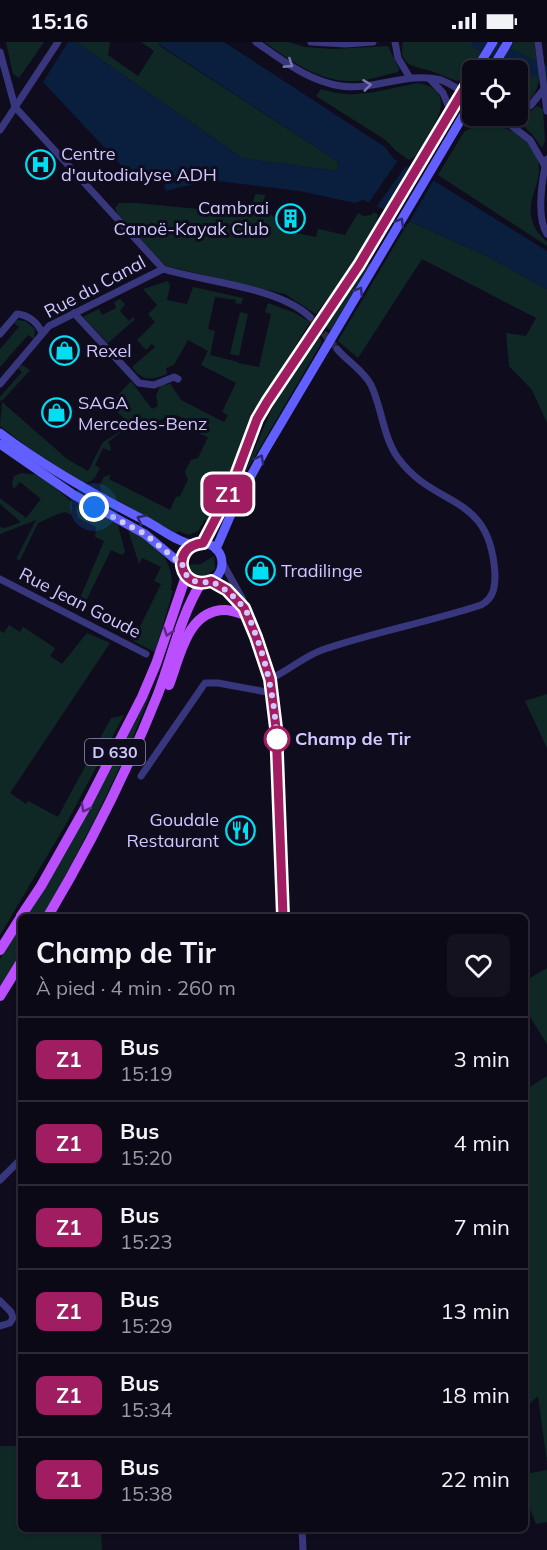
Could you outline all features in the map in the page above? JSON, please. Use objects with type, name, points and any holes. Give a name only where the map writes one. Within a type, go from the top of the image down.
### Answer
[{"type":"main road","points":[[482,60],[493,42]]},
{"type":"main road","points":[[497,60],[508,42]]},
{"type":"main road","points":[[462,94],[359,265],[257,419],[230,491],[198,544],[185,551],[182,561],[183,569],[186,576],[194,582],[206,582],[219,573],[222,562],[216,549],[249,479],[308,375],[462,117]]},
{"type":"main road","points":[[0,433],[39,462],[153,525],[168,536],[216,549]]},
{"type":"main road","points":[[0,444],[74,495],[145,534],[175,559],[182,561]]},
{"type":"main road","name":"D 630","points":[[23,914],[79,819],[142,697],[156,664],[186,576]]},
{"type":"main road","name":"D 630","points":[[49,914],[92,838],[158,694],[189,606],[206,582]]},
{"type":"main road","points":[[137,742],[151,725],[195,623],[219,610],[246,612]]},
{"type":"main road","name":"D 630","points":[[0,950],[18,922]]},
{"type":"main road","points":[[0,996],[18,967]]},
{"type":"street","points":[[0,130],[58,42]]},
{"type":"street","points":[[256,42],[308,76],[324,83],[354,87],[410,78],[430,79],[440,80],[462,91]]},
{"type":"street","points":[[310,42],[346,44],[373,42]]},
{"type":"street","points":[[395,42],[398,58],[410,78]]},
{"type":"street","points":[[538,42],[547,111]]},
{"type":"street","points":[[0,52],[15,107],[163,269],[279,297],[298,306],[310,317]]},
{"type":"street","points":[[430,79],[443,93],[451,112]]},
{"type":"street","points":[[528,107],[544,89]]},
{"type":"street","points":[[514,126],[530,140],[546,163],[541,207],[542,223],[547,234]]},
{"type":"street","name":"Rue du Canal","points":[[0,384],[49,326],[163,269]]},
{"type":"street","points":[[74,313],[139,383],[154,385],[174,377],[178,379]]},
{"type":"street","name":"Rue du Canal","points":[[0,334],[17,314],[29,317],[42,333]]},
{"type":"street","points":[[270,679],[322,650],[485,603],[494,591],[495,579],[491,547],[484,528],[470,512],[415,476],[402,463],[391,446],[369,381],[337,349]]},
{"type":"street","points":[[222,562],[237,588],[270,679],[276,728],[282,914]]},
{"type":"street","name":"Rue Jean Goude","points":[[0,579],[146,654]]},
{"type":"street","points":[[206,582],[227,590],[246,612]]},
{"type":"street","points":[[141,776],[205,683],[218,683],[272,693]]},
{"type":"street","points":[[0,1180],[18,1161]]},
{"type":"street","points":[[0,1301],[11,1312],[13,1318],[10,1323],[0,1326]]},
{"type":"street","points":[[302,1532],[303,1550]]},
{"type":"green space","points":[[6,42],[44,42],[19,78],[13,74]]},
{"type":"green space","points":[[76,42],[110,42],[108,55],[138,76],[154,51],[141,42],[158,42],[160,46],[337,161],[339,168],[337,171],[242,158]]},
{"type":"green space","points":[[264,42],[289,42],[305,47],[334,49],[388,46],[399,69],[398,72],[372,79],[344,81],[331,79],[308,70]]},
{"type":"green space","points":[[403,42],[488,42],[477,60],[462,60],[462,79],[458,81],[409,64],[402,50]]},
{"type":"green space","points":[[514,42],[534,42],[537,62],[510,49]]},
{"type":"green space","points":[[528,73],[539,78],[533,96],[528,101]]},
{"type":"green space","points":[[418,83],[436,91],[441,105],[436,121],[422,147],[409,160],[387,141],[316,96],[321,89],[358,94]]},
{"type":"green space","points":[[537,106],[543,109],[545,141],[542,148],[523,126],[528,126],[528,113]]},
{"type":"green space","points":[[474,126],[499,126],[519,135],[534,151],[539,173],[532,199],[531,215],[535,227],[547,242],[547,246],[438,175],[464,132]]},
{"type":"green space","points":[[255,194],[265,195],[262,212],[265,217],[271,214],[280,230],[316,237],[318,229],[345,235],[358,213],[363,216],[374,212],[378,215],[361,251],[316,314],[285,294],[166,266],[157,259],[115,208],[119,203],[135,203],[251,214]]},
{"type":"green space","points":[[409,221],[491,258],[547,289],[547,423],[532,390],[509,366],[506,333],[526,336],[536,318],[422,259],[358,358],[338,341]]},
{"type":"green space","points":[[366,262],[370,264],[330,331],[324,324]]},
{"type":"green space","points":[[168,281],[170,286],[167,300],[187,304],[193,287],[243,298],[241,304],[235,303],[236,300],[215,297],[208,329],[215,331],[210,355],[259,367],[271,314],[265,312],[268,303],[295,313],[310,322],[267,392],[230,480],[208,522],[205,520],[198,531],[189,535],[178,531],[176,533],[101,492],[100,484],[104,477],[111,474],[109,479],[170,510],[188,480],[185,472],[191,460],[198,458],[208,437],[198,433],[200,429],[184,422],[185,419],[176,415],[173,421],[166,417],[149,426],[144,418],[132,425],[109,405],[131,381],[152,409],[158,406],[156,396],[160,386],[170,383],[181,400],[224,422],[228,415],[222,412],[236,383],[201,365],[208,351],[188,340],[174,365],[166,368],[167,374],[157,378],[148,378],[140,375],[132,367],[155,347],[152,344],[146,350],[137,340],[155,322],[148,314],[157,305],[143,289]]},
{"type":"green space","points":[[120,299],[125,304],[120,311],[129,321],[133,317],[135,319],[108,343],[83,317],[99,309],[102,315],[116,308],[114,302]]},
{"type":"green space","points":[[240,312],[248,314],[239,356],[230,354]]},
{"type":"green space","points":[[17,320],[25,321],[35,329],[34,339],[28,335],[0,367],[0,349],[19,327],[14,323]]},
{"type":"green space","points":[[317,334],[322,342],[241,480],[279,392]]},
{"type":"green space","points":[[22,365],[30,370],[0,401],[0,397],[22,372],[17,367]]},
{"type":"green space","points":[[2,402],[67,459],[88,471],[103,442],[125,429],[108,442],[110,451],[103,448],[95,465],[100,468],[97,474],[92,480],[84,483],[45,460],[0,426]]},
{"type":"green space","points":[[21,473],[40,475],[72,502],[71,515],[66,512],[38,523],[20,560],[16,559],[36,520],[0,534],[0,527],[5,528],[21,522],[0,504],[0,498],[26,518],[41,499],[20,482],[14,489],[12,483],[14,476]]},
{"type":"green space","points":[[78,503],[118,525],[125,552],[122,555],[111,550],[81,611],[76,608],[104,541],[95,537],[96,527],[78,518],[76,511]]},
{"type":"green space","points":[[128,530],[154,546],[161,553],[170,570],[171,590],[173,591],[155,652],[133,641],[161,584],[154,581],[161,567],[142,558],[139,564]]},
{"type":"green space","points":[[214,556],[215,569],[206,576],[194,574],[187,565],[201,564]]},
{"type":"green space","points":[[9,625],[20,632],[23,627],[55,648],[50,656],[62,664],[87,633],[110,643],[10,793],[26,804],[28,801],[58,817],[111,718],[124,715],[66,824],[0,935],[0,631],[4,633]]},
{"type":"green space","points":[[152,689],[103,803],[45,913],[28,914],[111,769]]},
{"type":"green space","points":[[547,694],[547,748],[525,701]]},
{"type":"green space","points":[[18,931],[18,958],[0,987],[0,959]]},
{"type":"green space","points":[[547,968],[547,1044],[528,1014],[528,979]]},
{"type":"green space","points":[[547,1076],[547,1462],[538,1396],[528,1405],[528,1088]]},
{"type":"green space","points":[[0,1446],[18,1446],[18,1532],[101,1532],[102,1550],[0,1550]]},
{"type":"green space","points":[[547,1470],[547,1522],[536,1524],[528,1504],[528,1473]]},
{"type":"water","points":[[68,42],[76,42],[242,158],[337,171],[339,166],[337,161],[158,42],[224,42],[385,147],[394,159],[408,168],[410,166],[547,251],[547,289],[491,258],[363,200],[355,203],[299,191],[209,180],[166,191],[164,185],[186,179],[129,174],[43,82]]},
{"type":"water","points":[[512,51],[533,60],[534,76],[528,73],[528,60],[506,60]]},
{"type":"pier","points":[[399,159],[407,164],[375,209],[367,205]]},
{"type":"pier","points":[[412,163],[435,178],[408,224],[383,212]]},
{"type":"waterway","points":[[479,42],[547,74]]},
{"type":"tunnel","points":[[310,317],[337,349]]},
{"type":"bus line","name":"Z1","points":[[283,914],[276,728],[270,679],[244,608],[232,594],[211,581],[197,583],[190,579],[184,573],[182,558],[190,546],[203,543],[230,491],[257,419],[287,370],[359,265],[462,93]]},
{"type":"place","name":"Centre d'autodialyse ADH","points":[[40,164]]},
{"type":"place","name":"Cambrai Canoë-Kayak Club","points":[[290,218]]},
{"type":"place","name":"Rexel","points":[[65,351]]},
{"type":"place","name":"SAGA Mercedes-Benz","points":[[57,413]]},
{"type":"place","name":"Tradilinge","points":[[260,571]]},
{"type":"place","name":"Champ de Tir","points":[[277,739]]},
{"type":"place","name":"Goudale Restaurant","points":[[240,830]]},
{"type":"route","points":[[94,507],[150,537],[175,559],[182,561],[184,573],[190,579],[197,583],[211,581],[232,594],[244,608],[270,679],[277,742],[277,739]]}]
